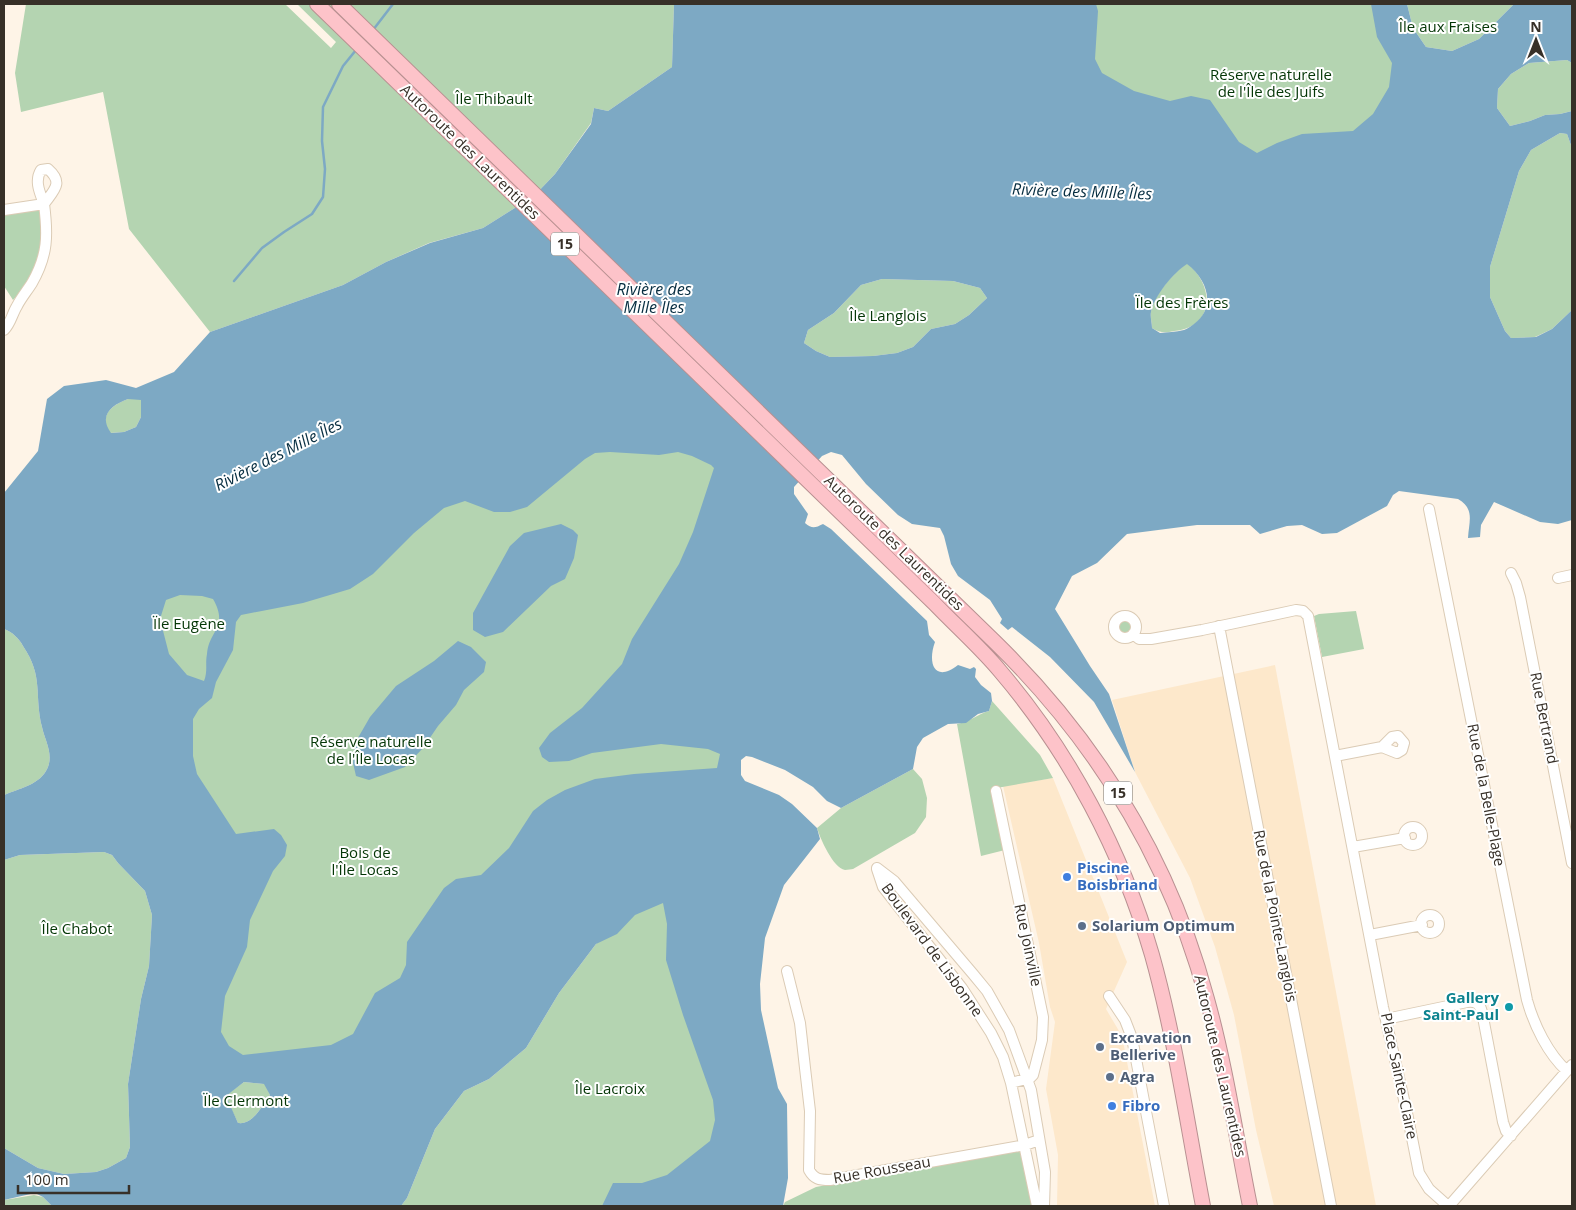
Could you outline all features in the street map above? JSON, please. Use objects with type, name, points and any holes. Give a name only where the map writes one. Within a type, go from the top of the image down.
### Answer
[{"type":"highway","name":"Autoroute des Laurentides","points":[[317,4],[992,661],[1041,724],[1084,793],[1119,864],[1152,954],[1167,1017],[1203,1206]]},
{"type":"highway","name":"Autoroute des Laurentides","points":[[339,4],[1035,682],[1079,737],[1124,802],[1160,869],[1177,908],[1194,956],[1217,1037],[1250,1206]]},
{"type":"street","points":[[4,210],[44,204],[48,230],[43,262],[4,330]]},
{"type":"street","points":[[4,314],[16,307]]},
{"type":"street","name":"Rue de la Belle-Plage","points":[[1429,509],[1527,1000],[1532,1016],[1550,1050],[1570,1068]]},
{"type":"street","name":"Rue Bertrand","points":[[1511,574],[1520,597],[1572,864]]},
{"type":"street","points":[[1558,578],[1572,575]]},
{"type":"street","name":"Place Sainte-Claire","points":[[1219,626],[1299,610],[1307,614],[1310,621],[1386,1019],[1408,1113],[1419,1173],[1429,1188],[1449,1206]]},
{"type":"street","points":[[1133,634],[1137,638],[1151,639],[1219,626]]},
{"type":"street","name":"Rue de la Pointe-Langlois","points":[[1219,626],[1330,1206]]},
{"type":"street","points":[[1335,756],[1382,747]]},
{"type":"street","name":"Rue Joinville","points":[[996,791],[1043,1017],[1042,1040],[1033,1075],[1027,1079]]},
{"type":"street","points":[[1353,847],[1405,838]]},
{"type":"street","name":"Boulevard de Lisbonne","points":[[1037,1206],[1011,1083],[1003,1057],[991,1033],[962,988],[883,887],[876,868],[894,881],[973,974],[987,991],[1010,1030],[1031,1090],[1045,1172],[1044,1206]]},
{"type":"street","points":[[1370,935],[1422,925]]},
{"type":"street","name":"Rue Rousseau","points":[[787,971],[800,1023],[810,1111],[809,1170],[812,1176],[820,1180],[830,1180],[1025,1145],[1039,1140]]},
{"type":"street","points":[[962,988],[973,974]]},
{"type":"street","points":[[1109,996],[1122,1014],[1132,1038],[1164,1206]]},
{"type":"street","points":[[1386,1019],[1467,1002],[1474,1001],[1479,1004],[1503,1122],[1506,1131],[1511,1136]]},
{"type":"street","points":[[1449,1206],[1570,1068]]},
{"type":"street","points":[[1011,1083],[1027,1079]]},
{"type":"shaded area","points":[[1275,665],[1376,1206],[1274,1206],[1256,1130],[1234,1015],[1215,947],[1190,878],[1135,772],[1112,700]]},
{"type":"shaded area","points":[[1053,778],[1127,962],[1106,1009],[1122,1036],[1155,1206],[1057,1206],[1058,1155],[1046,1089],[1055,1022],[1050,1007],[1039,943],[1003,786]]},
{"type":"green space","name":"Île Thibault","points":[[26,4],[285,4],[331,48],[336,42],[297,4],[674,4],[672,67],[608,111],[594,108],[591,123],[555,174],[534,196],[483,228],[429,243],[386,262],[343,285],[210,332],[129,229],[103,92],[21,112],[15,73]]},
{"type":"green space","name":"Réserve naturelle de l'Île des Juifs","points":[[1076,4],[1397,4],[1411,62],[1364,147],[1243,171],[1092,98]]},
{"type":"green space","name":"Île aux Fraises","points":[[1407,4],[1514,4],[1479,39],[1452,51],[1426,47],[1413,28]]},
{"type":"green space","points":[[1567,60],[1572,63],[1572,111],[1545,115],[1510,126],[1497,108],[1498,89],[1511,74],[1529,63]]},
{"type":"green space","points":[[1560,133],[1567,134],[1572,148],[1572,310],[1552,329],[1535,337],[1511,338],[1505,331],[1490,297],[1490,267],[1519,171],[1531,150]]},
{"type":"green space","points":[[43,205],[45,238],[31,281],[13,300],[4,286],[4,214]]},
{"type":"green space","name":"Ïle des Frères","points":[[1187,263],[1203,283],[1206,294],[1204,314],[1197,322],[1187,328],[1171,332],[1155,330],[1152,328],[1151,314],[1156,299],[1170,278]]},
{"type":"green space","name":"Île Langlois","points":[[882,279],[953,281],[980,288],[987,298],[969,315],[955,324],[931,329],[913,347],[897,353],[873,356],[830,357],[804,343],[808,330],[834,313],[861,285]]},
{"type":"green space","name":"Réserve naturelle de l'Île Locas","points":[[709,394],[740,738],[726,795],[359,1067],[222,1077],[143,658],[159,580],[402,511]]},
{"type":"green space","points":[[128,399],[141,399],[141,417],[136,427],[124,432],[110,433],[105,421],[108,412],[117,404]]},
{"type":"green space","points":[[1356,611],[1364,649],[1322,657],[1314,616]]},
{"type":"green space","points":[[1125,620],[1130,622],[1132,627],[1130,632],[1125,634],[1120,632],[1118,627],[1120,622]]},
{"type":"green space","points":[[4,629],[19,640],[34,667],[40,716],[50,760],[46,771],[38,780],[4,795]]},
{"type":"green space","points":[[992,701],[1040,755],[1053,778],[991,789],[1005,850],[981,856],[957,724],[966,722],[989,711]]},
{"type":"green space","points":[[913,769],[922,779],[927,798],[926,817],[915,833],[853,869],[845,870],[840,868],[828,852],[817,828],[841,808]]},
{"type":"green space","name":"Île Chabot","points":[[104,852],[112,855],[145,891],[152,915],[149,966],[141,999],[128,1084],[130,1147],[126,1158],[108,1168],[96,1172],[64,1174],[38,1168],[4,1148],[4,860],[20,855]]},
{"type":"green space","name":"Île Lacroix","points":[[664,875],[719,1061],[715,1151],[662,1206],[401,1206],[407,1198],[435,1129],[464,1091],[489,1079],[526,1048],[559,993],[596,944]]},
{"type":"green space","name":"Ïle Clermont","points":[[244,1082],[265,1084],[270,1095],[253,1118],[243,1123],[238,1123],[225,1096]]},
{"type":"green space","points":[[1022,1148],[1034,1206],[783,1206],[785,1202],[816,1187]]},
{"type":"green space","points":[[34,1195],[43,1197],[52,1206],[4,1206],[4,1200]]},
{"type":"water","name":"Rivière des Mille Îles","points":[[674,4],[1096,4],[1098,11],[1095,59],[1102,73],[1134,91],[1170,101],[1191,96],[1210,100],[1239,142],[1257,153],[1302,134],[1353,131],[1373,114],[1389,87],[1392,63],[1377,37],[1371,4],[1407,4],[1413,28],[1426,47],[1452,51],[1479,39],[1514,4],[1572,4],[1572,63],[1567,60],[1529,63],[1511,74],[1498,89],[1497,108],[1510,126],[1545,115],[1572,111],[1572,148],[1567,134],[1560,133],[1531,150],[1519,171],[1490,267],[1490,297],[1505,331],[1511,338],[1536,337],[1552,329],[1572,310],[1572,520],[1558,524],[1540,522],[1494,502],[1481,525],[1480,537],[1468,538],[1469,511],[1458,499],[1399,491],[1393,495],[1387,506],[1337,533],[1322,534],[1302,525],[1287,526],[1260,534],[1250,525],[1197,525],[1127,534],[1097,563],[1072,576],[1055,609],[1109,694],[1135,772],[1094,702],[1050,657],[1012,627],[1008,630],[1000,623],[1002,619],[990,600],[958,576],[951,564],[940,528],[912,524],[898,515],[866,484],[842,455],[831,452],[822,456],[794,487],[794,494],[808,514],[805,523],[814,527],[823,524],[831,529],[927,621],[929,635],[935,642],[932,657],[935,668],[944,672],[958,665],[970,669],[974,667],[976,669],[975,677],[991,693],[992,701],[989,711],[978,714],[966,723],[948,724],[923,738],[917,747],[913,769],[841,808],[827,801],[813,787],[785,770],[752,757],[746,756],[741,760],[741,775],[745,781],[779,795],[792,804],[817,828],[820,839],[784,885],[765,938],[760,984],[761,1010],[778,1088],[787,1104],[788,1178],[783,1206],[602,1206],[613,1183],[642,1183],[667,1175],[710,1141],[715,1120],[713,1100],[666,960],[667,924],[663,903],[635,915],[617,934],[596,944],[559,993],[526,1048],[489,1079],[464,1091],[435,1129],[407,1198],[401,1206],[52,1206],[43,1197],[35,1193],[4,1200],[4,1148],[38,1168],[64,1174],[96,1172],[126,1158],[130,1147],[128,1084],[141,999],[149,966],[152,915],[145,891],[112,855],[104,852],[20,855],[4,860],[4,795],[38,780],[46,771],[50,760],[40,716],[34,667],[19,640],[4,629],[4,493],[38,451],[47,399],[64,386],[106,380],[136,388],[174,372],[210,332],[343,285],[386,262],[430,243],[483,228],[534,196],[555,174],[591,124],[594,108],[608,111],[672,67]],"holes":[[[1187,264],[1200,277],[1207,293],[1205,310],[1201,317],[1186,329],[1160,333],[1152,328],[1151,314],[1153,306],[1165,285]],[[882,279],[953,281],[980,288],[987,298],[969,315],[955,324],[931,329],[913,347],[897,353],[873,356],[830,357],[804,343],[808,330],[834,313],[861,285]],[[128,399],[141,400],[141,417],[136,427],[124,432],[111,433],[107,427],[106,416],[117,404]],[[678,452],[692,456],[714,468],[693,532],[679,564],[632,639],[622,664],[582,708],[550,733],[539,748],[542,757],[549,762],[569,761],[592,753],[661,744],[708,749],[720,754],[717,768],[595,779],[565,790],[547,800],[533,811],[509,848],[481,875],[456,879],[444,888],[407,942],[406,965],[400,978],[375,993],[353,1034],[331,1045],[243,1055],[229,1046],[221,1032],[225,996],[247,947],[250,920],[273,871],[285,856],[287,845],[281,835],[274,829],[236,834],[197,774],[193,756],[193,719],[199,709],[212,698],[216,682],[233,650],[236,622],[241,615],[303,603],[350,589],[373,574],[414,533],[444,508],[465,501],[494,512],[510,512],[527,507],[585,459],[595,453],[659,455]],[[180,595],[202,596],[213,599],[217,608],[219,622],[208,646],[204,681],[187,675],[169,654],[160,619],[166,600]],[[244,1082],[264,1084],[270,1095],[253,1118],[243,1123],[238,1123],[226,1096]]]},
{"type":"water","points":[[561,524],[578,535],[574,558],[565,579],[551,586],[503,632],[485,637],[473,630],[473,613],[510,546],[524,533]]},
{"type":"water","points":[[458,641],[471,647],[486,662],[484,672],[464,690],[456,705],[423,748],[405,767],[369,780],[356,776],[353,763],[355,743],[370,717],[396,686],[434,661]]},
{"type":"waterway","points":[[373,30],[393,4]]},
{"type":"waterway","points":[[234,281],[262,248],[312,214],[323,197],[325,169],[322,141],[323,107],[343,66],[356,50]]},
{"type":"place","name":"Piscine Boisbriand","points":[[1067,877]]},
{"type":"place","name":"Solarium Optimum","points":[[1082,926]]},
{"type":"place","name":"Gallery Saint-Paul","points":[[1509,1007]]},
{"type":"place","name":"Excavation Bellerive","points":[[1100,1047]]},
{"type":"place","name":"Agra","points":[[1110,1077]]},
{"type":"place","name":"Fibro","points":[[1112,1106]]},
{"type":"park label","name":"Ïle Eugène","points":[[189,624]]},
{"type":"park label","name":"Bois de l'Île Locas","points":[[365,862]]}]
